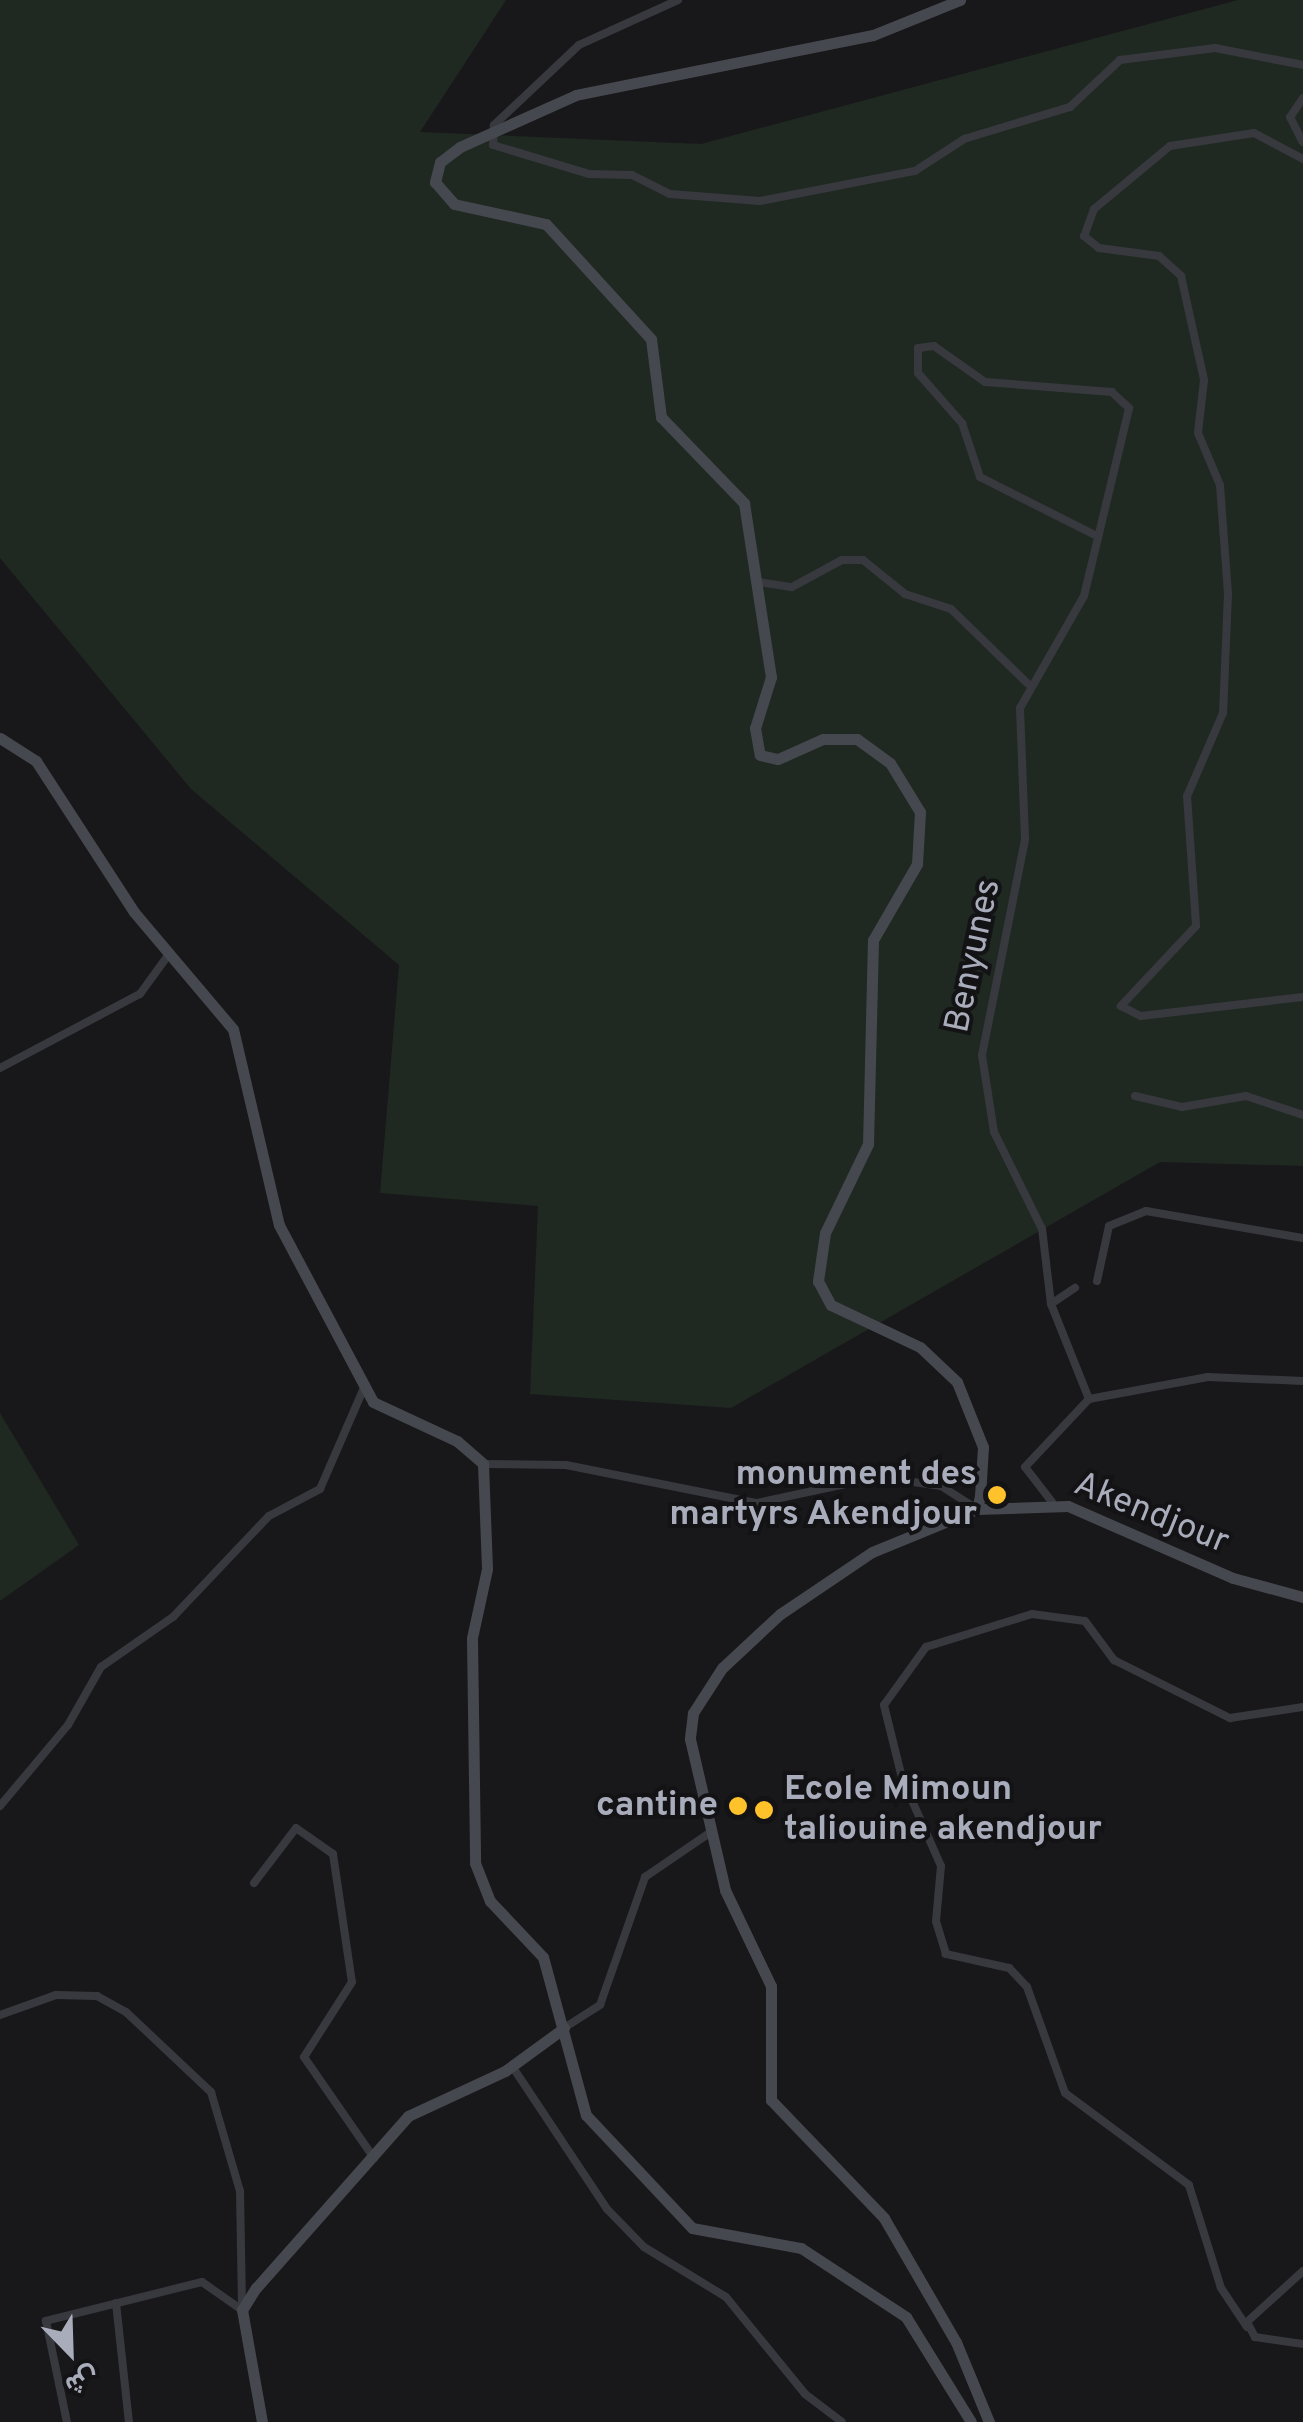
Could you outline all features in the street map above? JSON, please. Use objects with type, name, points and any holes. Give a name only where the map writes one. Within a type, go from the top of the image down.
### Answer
[{"type":"main road","points":[[960,0],[874,36],[576,94],[440,162],[439,191],[454,204],[532,216],[635,312],[651,339],[661,416],[744,504],[771,676],[755,728],[760,755],[778,759],[823,739],[857,739],[890,763],[920,812],[916,864],[873,940],[868,1144],[825,1233],[818,1280],[830,1305],[920,1347],[957,1382],[982,1448],[977,1509]]},
{"type":"main road","points":[[0,738],[36,761],[168,954],[232,1029],[279,1225],[364,1388],[394,1419],[458,1441],[483,1464],[486,1568],[472,1638],[476,1863],[490,1901],[543,1957],[586,2115],[682,2219],[715,2239],[801,2248],[887,2302],[922,2335],[971,2422]]},
{"type":"main road","name":"Akendjour","points":[[989,2422],[956,2342],[884,2218],[771,2100],[771,1986],[725,1890],[690,1726],[722,1668],[780,1614],[872,1552],[977,1509],[1052,1502],[1303,1597]]},
{"type":"main road","points":[[262,2422],[242,2310],[408,2116],[512,2066],[564,2028]]},
{"type":"street","points":[[678,0],[579,45],[489,135],[499,152],[590,174],[632,175],[702,200],[760,201],[915,171],[964,138],[1070,107],[1120,60],[1215,48],[1303,65]]},
{"type":"street","points":[[1303,98],[1290,116],[1303,142]]},
{"type":"street","points":[[1303,160],[1254,133],[1170,146],[1094,209],[1084,236],[1099,248],[1159,256],[1181,276],[1204,380],[1198,433],[1220,484],[1228,594],[1222,712],[1186,796],[1196,926],[1122,1006],[1141,1016],[1303,997]]},
{"type":"street","name":"Benyunes","points":[[1089,1399],[1051,1304],[1042,1229],[1008,1174],[982,1055],[1025,839],[1018,728],[1028,684],[1076,618],[1093,534],[1118,466],[1127,398],[1005,388],[934,346],[918,348],[918,373],[962,424],[980,478],[1093,534]]},
{"type":"street","points":[[759,582],[792,587],[842,560],[863,560],[905,594],[958,614],[1028,684]]},
{"type":"street","points":[[0,1068],[140,994],[168,954]]},
{"type":"street","points":[[1135,1096],[1182,1107],[1246,1096],[1303,1115]]},
{"type":"street","points":[[1097,1281],[1109,1226],[1146,1212],[1303,1238]]},
{"type":"street","points":[[1051,1304],[1074,1288]]},
{"type":"street","points":[[1052,1502],[1025,1467],[1089,1399],[1208,1377],[1302,1384]]},
{"type":"street","points":[[0,1806],[68,1725],[102,1667],[173,1617],[269,1516],[320,1489],[364,1388]]},
{"type":"street","points":[[483,1464],[566,1464],[757,1503],[878,1477],[941,1486],[977,1509]]},
{"type":"street","points":[[1303,1707],[1230,1718],[1114,1660],[1085,1620],[1032,1614],[964,1628],[906,1664],[884,1705],[902,1778],[941,1866],[940,1939],[959,1961],[1010,1968],[1027,1987],[1065,2093],[1189,2186],[1220,2288],[1247,2327],[1255,2337],[1303,2344]]},
{"type":"street","points":[[254,1883],[296,1828],[334,1854],[352,1982],[304,2057],[374,2158]]},
{"type":"street","points":[[564,2028],[600,2005],[645,1877],[712,1832]]},
{"type":"street","points":[[0,2015],[56,1995],[97,1996],[147,2029],[211,2092],[240,2191],[242,2310]]},
{"type":"street","points":[[512,2066],[607,2209],[644,2247],[726,2296],[805,2394],[842,2422]]},
{"type":"street","points":[[1247,2327],[1303,2271]]},
{"type":"street","points":[[67,2422],[46,2321],[210,2282],[242,2310]]},
{"type":"street","points":[[116,2302],[129,2422]]},
{"type":"shaded area","points":[[0,0],[506,0],[420,132],[701,144],[1238,0],[1303,0],[1303,1166],[1160,1162],[731,1408],[530,1394],[538,1206],[380,1193],[399,965],[191,789],[0,558]]},
{"type":"shaded area","points":[[0,1413],[79,1545],[0,1601]]},
{"type":"place","name":"monument des martyrs Akendjour","points":[[997,1495]]},
{"type":"place","name":"cantine","points":[[738,1806]]},
{"type":"place","name":"Ecole Mimoun taliouine akendjour","points":[[764,1810]]}]
